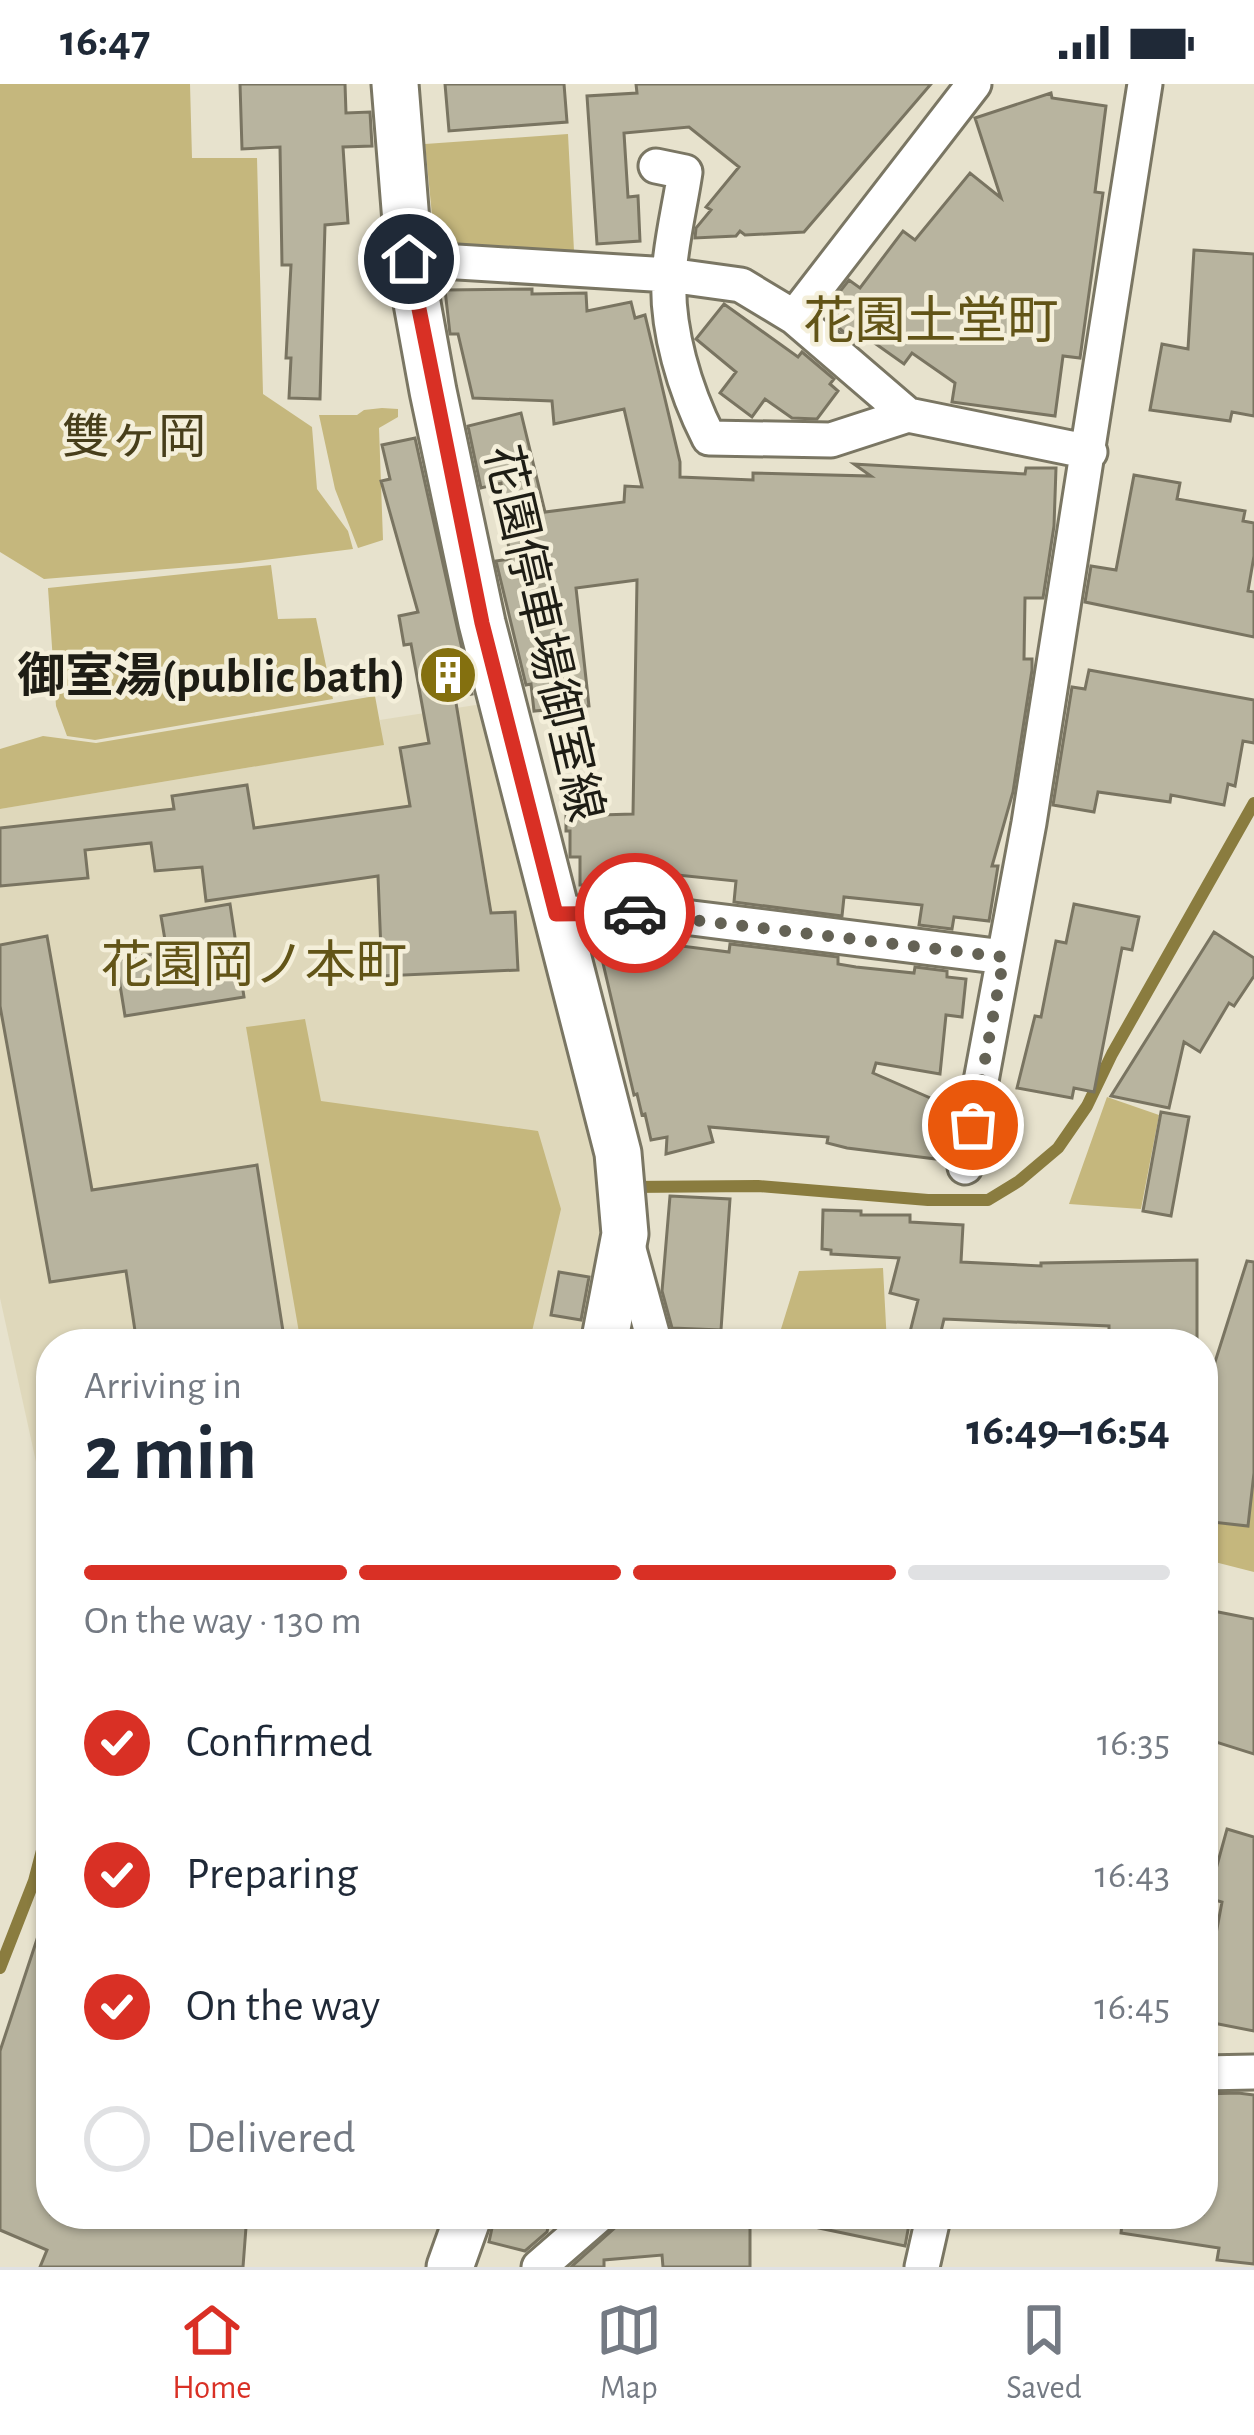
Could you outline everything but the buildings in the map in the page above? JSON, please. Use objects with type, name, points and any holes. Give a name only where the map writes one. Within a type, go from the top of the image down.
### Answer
[{"type":"main road","name":"花園停車場御室線","points":[[395,84],[409,259],[482,623],[622,1199],[606,1329]]},
{"type":"main road","points":[[450,2267],[464,2229]]},
{"type":"street","points":[[794,317],[974,84]]},
{"type":"street","points":[[965,1167],[1090,452],[1145,84]]},
{"type":"street","points":[[656,166],[685,172],[669,275],[672,320],[693,407],[709,438],[832,440],[908,416],[1090,452]]},
{"type":"street","points":[[409,259],[669,275],[741,285],[794,317],[908,416]]},
{"type":"street","points":[[556,914],[660,914],[1004,957]]},
{"type":"street","points":[[622,1199],[652,1329]]},
{"type":"street","points":[[1218,2073],[1254,2072]]},
{"type":"street","points":[[539,2267],[583,2229]]},
{"type":"street","points":[[922,2267],[931,2229]]},
{"type":"shaded area","points":[[482,704],[604,1202],[584,1329],[36,1329],[36,1462],[0,1298],[0,809],[383,745],[380,720]]},
{"type":"green space","name":"雙ヶ岡","points":[[0,84],[190,84],[192,158],[257,158],[263,394],[312,427],[317,489],[348,531],[353,549],[44,579],[0,552]]},
{"type":"green space","points":[[568,134],[574,251],[456,243],[432,215],[425,144]]},
{"type":"green space","points":[[398,409],[398,417],[379,428],[383,540],[358,548],[335,489],[319,415],[357,415]]},
{"type":"green space","points":[[271,565],[278,619],[316,618],[333,699],[95,740],[67,736],[56,706],[48,588]]},
{"type":"green space","points":[[375,696],[384,745],[0,809],[0,749],[43,736],[96,743]]},
{"type":"green space","points":[[305,1019],[321,1101],[538,1131],[561,1209],[533,1329],[298,1329],[246,1027]]},
{"type":"green space","points":[[1107,1097],[1159,1115],[1141,1209],[1069,1204]]},
{"type":"green space","points":[[883,1268],[886,1329],[781,1329],[799,1271]]},
{"type":"green space","points":[[1218,1419],[1254,1429],[1254,1572],[1218,1563]]},
{"type":"waterway","points":[[628,1187],[758,1186],[928,1200],[988,1200],[1019,1181],[1058,1148],[1087,1106],[1254,803]]},
{"type":"waterway","points":[[0,1968],[36,1873]]},
{"type":"way so far","points":[[635,913],[1004,957],[973,1125]]},
{"type":"place","name":"御室湯(public bath)","points":[[448,675]]},
{"type":"district","name":"花園土堂町","points":[[931,320]]},
{"type":"district","name":"花園岡ノ本町","points":[[254,964]]},
{"type":"route","points":[[409,259],[482,623],[556,914],[635,913]]}]
